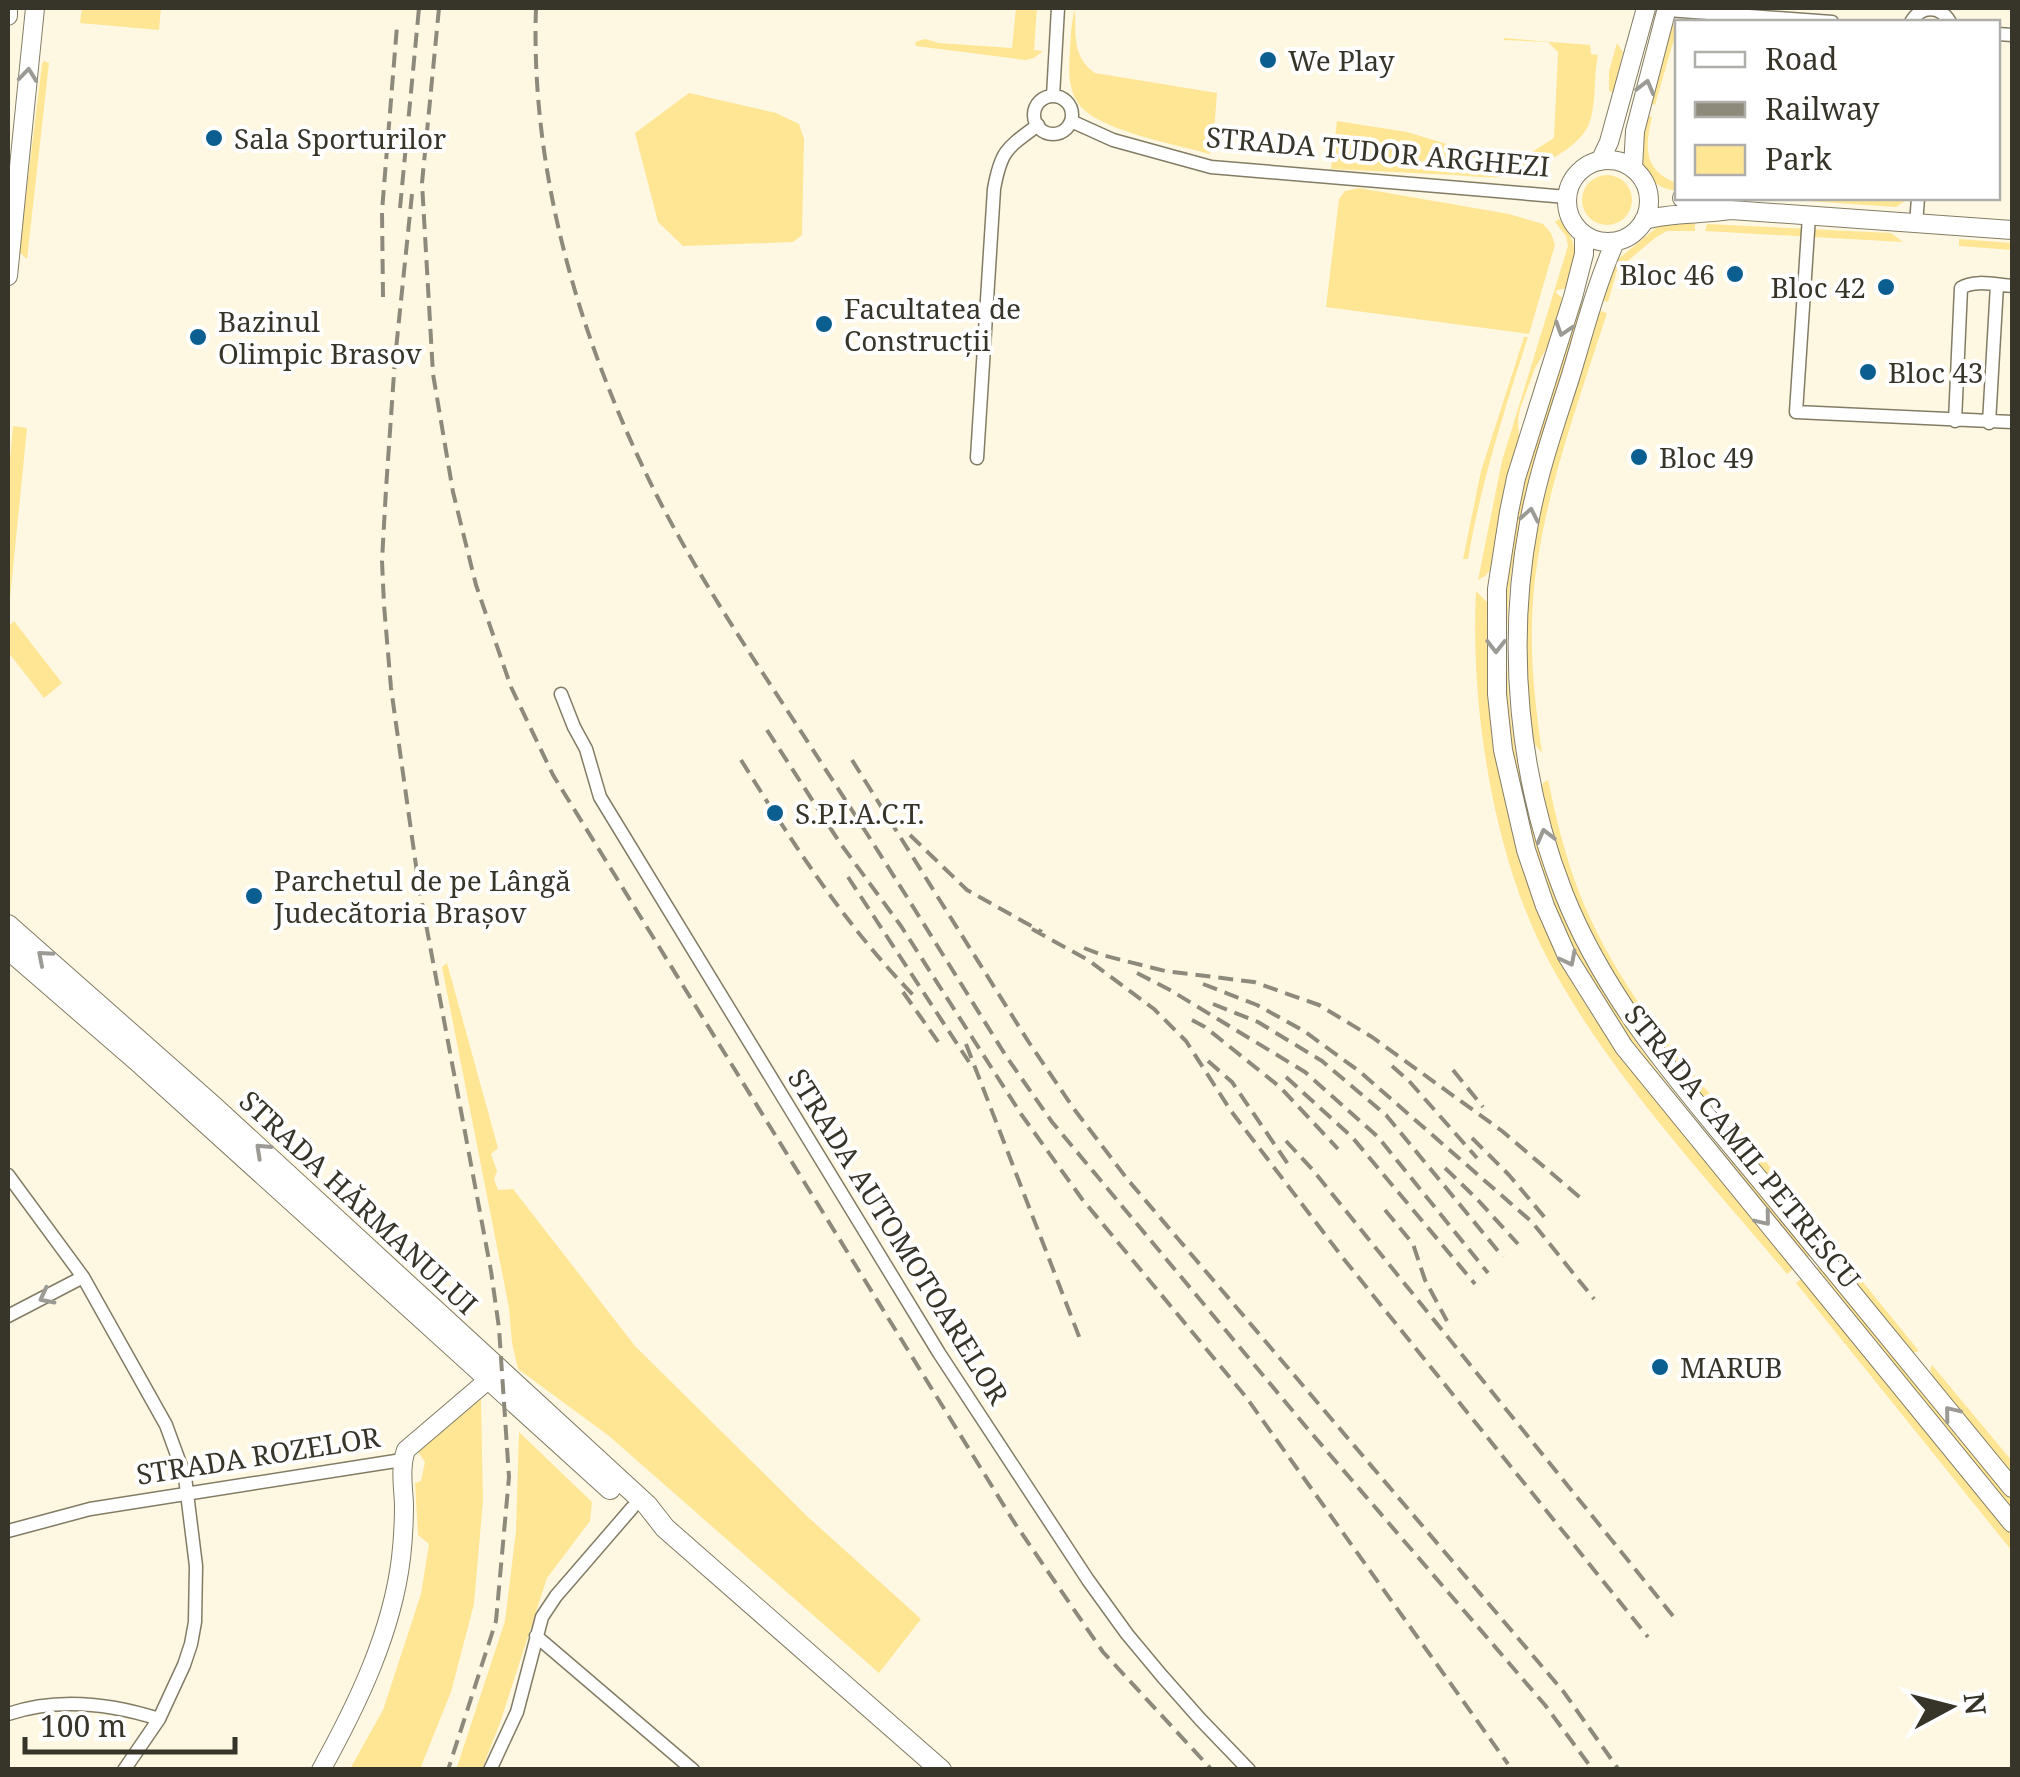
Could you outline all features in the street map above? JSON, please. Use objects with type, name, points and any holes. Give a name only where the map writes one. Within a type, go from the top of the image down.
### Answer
[{"type":"main road","name":"STRADA HĂRMANULUI","points":[[8,924],[228,1119],[647,1504],[665,1528],[941,1770]]},
{"type":"main road","name":"STRADA HĂRMANULUI","points":[[8,950],[142,1065],[632,1508],[665,1528]]},
{"type":"street","points":[[8,8],[8,16]]},
{"type":"street","points":[[8,276],[36,8]]},
{"type":"street","points":[[1053,96],[1058,8]]},
{"type":"street","points":[[1600,161],[1609,142],[1646,8]]},
{"type":"street","points":[[1633,168],[1636,131],[1667,9],[1807,20]]},
{"type":"street","points":[[1059,96],[1069,104],[1071,121],[1066,128],[1048,133],[1038,125],[1036,108],[1042,100],[1059,96]]},
{"type":"street","name":"STRADA TUDOR ARGHEZI","points":[[1071,121],[1114,140],[1210,167],[1567,197]]},
{"type":"street","points":[[977,458],[994,189],[1006,150],[1038,125]]},
{"type":"street","points":[[1612,160],[1633,168],[1647,189],[1649,202],[1644,220],[1635,232],[1615,242],[1584,235],[1570,216],[1567,197],[1572,180],[1600,161],[1612,160]]},
{"type":"street","points":[[1647,189],[1675,196]]},
{"type":"street","points":[[1700,200],[1731,210]]},
{"type":"street","points":[[1916,224],[1918,200]]},
{"type":"street","points":[[1644,220],[1731,210],[2012,230]]},
{"type":"street","points":[[1809,216],[1796,412],[2012,422]]},
{"type":"street","name":"STRADA CAMIL PETRESCU","points":[[1584,235],[1584,254],[1573,297],[1516,478],[1497,589],[1497,694],[1503,750],[1526,850],[1567,956],[1624,1047],[2012,1523]]},
{"type":"street","name":"STRADA CAMIL PETRESCU","points":[[1615,242],[1537,484],[1520,581],[1520,697],[1534,796],[1548,849],[1588,946],[1642,1036],[2012,1488]]},
{"type":"street","points":[[1955,421],[1961,288],[1966,284],[2012,286]]},
{"type":"street","points":[[1989,422],[1996,285]]},
{"type":"street","name":"STRADA AUTOMOTOARELOR","points":[[561,694],[590,760],[600,797],[938,1353],[1127,1634],[1200,1720],[1249,1770]]},
{"type":"street","points":[[8,1175],[84,1277],[166,1425],[188,1494],[196,1566],[195,1622],[184,1665],[159,1719],[124,1770]]},
{"type":"street","points":[[8,1316],[84,1277]]},
{"type":"street","name":"STRADA ROZELOR","points":[[8,1531],[90,1509],[402,1460],[406,1450],[488,1380]]},
{"type":"street","points":[[321,1770],[351,1716],[394,1595],[402,1535],[402,1460]]},
{"type":"street","points":[[490,1770],[516,1712],[542,1617],[632,1508]]},
{"type":"street","points":[[536,1636],[693,1770]]},
{"type":"street","points":[[8,1714],[38,1706],[78,1704],[115,1707],[159,1719]]},
{"type":"green space","points":[[82,8],[161,8],[159,30],[80,23]]},
{"type":"green space","points":[[1016,8],[1037,8],[1034,50],[1043,51],[1034,58],[916,46],[915,42],[925,39],[1012,48]]},
{"type":"green space","points":[[1075,9],[1079,53],[1095,73],[1217,93],[1210,154],[1119,129],[1087,113],[1072,90],[1069,70]]},
{"type":"green space","points":[[1675,24],[1675,36],[1655,105],[1649,103],[1668,28]]},
{"type":"green space","points":[[1504,38],[1590,45],[1591,54],[1598,55],[1589,124],[1565,150],[1530,169],[1501,177],[1331,169],[1337,121],[1407,132],[1513,164],[1554,138],[1558,52],[1548,42]]},
{"type":"green space","points":[[1617,43],[1623,52],[1613,93],[1609,91],[1609,71]]},
{"type":"green space","points":[[44,61],[49,63],[27,259],[19,252]]},
{"type":"green space","points":[[689,93],[776,113],[799,124],[804,139],[802,235],[793,242],[683,246],[658,222],[635,133]]},
{"type":"green space","points":[[1646,115],[1652,117],[1648,148],[1652,165],[1675,182],[1675,190],[1653,181],[1646,173],[1642,140]]},
{"type":"green space","points":[[1607,175],[1624,183],[1632,200],[1624,217],[1607,225],[1590,217],[1582,200],[1590,183]]},
{"type":"green space","points":[[1359,188],[1509,214],[1543,224],[1555,245],[1529,334],[1326,307],[1339,199],[1345,191]]},
{"type":"green space","points":[[1794,200],[1905,201],[1896,207]]},
{"type":"green space","points":[[1559,219],[1573,244],[1573,268],[1568,288],[1557,290],[1565,300],[1554,336],[1535,368],[1520,409],[1519,438],[1491,569],[1478,580],[1502,461],[1568,246],[1566,236],[1555,222]]},
{"type":"green space","points":[[1673,222],[1695,223],[1695,231],[1667,231],[1655,238],[1617,270],[1608,302],[1601,300],[1611,265],[1656,228]]},
{"type":"green space","points":[[1707,224],[1891,233],[1903,242],[1705,231]]},
{"type":"green space","points":[[1959,239],[2012,243],[2012,250],[1959,246]]},
{"type":"green space","points":[[1579,303],[1585,305],[1525,508],[1511,575],[1508,691],[1527,807],[1565,918],[1621,1020],[1689,1111],[1811,1255],[1806,1259],[1666,1091],[1592,987],[1543,882],[1519,801],[1504,695],[1505,574],[1524,475]]},
{"type":"green space","points":[[1600,311],[1607,313],[1562,455],[1537,563],[1532,639],[1542,753],[1531,740],[1525,635],[1534,536],[1564,422]]},
{"type":"green space","points":[[1524,337],[1528,337],[1486,475],[1468,559],[1463,559],[1481,471]]},
{"type":"green space","points":[[13,426],[27,428],[10,599],[8,482]]},
{"type":"green space","points":[[1476,591],[1487,602],[1494,739],[1512,829],[1524,873],[1559,958],[1586,1006],[1635,1074],[1796,1267],[1787,1274],[1693,1164],[1603,1049],[1552,967],[1532,926],[1515,881],[1490,784],[1477,685]]},
{"type":"green space","points":[[14,621],[62,683],[44,698],[8,652],[8,627]]},
{"type":"green space","points":[[1548,780],[1571,869],[1604,945],[1648,1016],[1718,1103],[1702,1096],[1688,1083],[1603,960],[1571,889],[1555,840],[1541,790]]},
{"type":"green space","points":[[447,963],[498,1148],[491,1154],[498,1190],[513,1189],[635,1346],[808,1517],[921,1619],[879,1673],[609,1436],[518,1369],[442,967]]},
{"type":"green space","points":[[1734,1123],[1827,1236],[1821,1241],[1740,1145]]},
{"type":"green space","points":[[1836,1249],[1919,1351],[1912,1353],[1830,1254]]},
{"type":"green space","points":[[1822,1263],[2012,1498],[2012,1509],[1817,1268]]},
{"type":"green space","points":[[1805,1276],[2012,1530],[2012,1551],[1796,1283]]},
{"type":"green space","points":[[1932,1365],[2012,1461],[2012,1473],[1935,1381]]},
{"type":"green space","points":[[481,1399],[483,1501],[474,1604],[451,1692],[420,1769],[350,1769],[383,1710],[421,1594],[429,1544],[418,1535],[415,1483],[421,1481],[425,1462],[418,1452]]},
{"type":"green space","points":[[519,1432],[592,1502],[590,1521],[547,1578],[482,1769],[456,1770],[505,1621],[516,1531]]},
{"type":"railway","points":[[400,208],[419,8]]},
{"type":"railway","points":[[439,8],[422,183],[433,374],[453,492],[476,585],[511,687],[553,775],[1014,1522],[1103,1652],[1212,1770]]},
{"type":"railway","points":[[536,8],[542,134],[566,259],[584,320],[630,439],[695,565],[1006,1056],[1052,1122],[1545,1705],[1593,1770]]},
{"type":"railway","points":[[383,297],[382,211],[397,26]]},
{"type":"railway","points":[[412,194],[386,489],[384,605],[391,688],[419,887],[491,1271],[499,1328],[509,1477],[496,1621],[448,1770]]},
{"type":"railway","points":[[767,730],[840,843],[901,926],[1021,1114],[1082,1199],[1246,1397],[1508,1764]]},
{"type":"railway","points":[[741,760],[844,914],[917,999]]},
{"type":"railway","points":[[852,760],[1074,1109],[1128,1180],[1563,1691],[1619,1770]]},
{"type":"railway","points":[[910,835],[967,890],[1042,932]]},
{"type":"railway","points":[[848,877],[969,1062]]},
{"type":"railway","points":[[1032,929],[1088,960],[1154,1009],[1186,1041],[1231,1111],[1343,1258],[1648,1637]]},
{"type":"railway","points":[[1084,948],[1165,971],[1254,982],[1319,1005],[1372,1037],[1502,1131],[1583,1200]]},
{"type":"railway","points":[[1137,973],[1305,1072],[1378,1137],[1488,1273]]},
{"type":"railway","points":[[1203,984],[1257,1005],[1304,1031],[1359,1071],[1532,1222],[1594,1299]]},
{"type":"railway","points":[[903,992],[939,1043]]},
{"type":"railway","points":[[1213,1004],[1258,1022],[1322,1061],[1386,1115],[1503,1257]]},
{"type":"railway","points":[[1192,1020],[1280,1087],[1338,1149]]},
{"type":"railway","points":[[966,1044],[1080,1339]]},
{"type":"railway","points":[[1208,1061],[1232,1082],[1290,1167]]},
{"type":"railway","points":[[1392,1066],[1477,1158]]},
{"type":"railway","points":[[1453,1070],[1483,1107]]},
{"type":"railway","points":[[1286,1077],[1352,1137],[1475,1284]]},
{"type":"railway","points":[[1472,1138],[1546,1219]]},
{"type":"railway","points":[[1286,1141],[1673,1616]]},
{"type":"railway","points":[[1445,1168],[1518,1244]]},
{"type":"railway","points":[[1385,1210],[1413,1244],[1425,1280],[1447,1321]]},
{"type":"place","name":"We Play","points":[[1268,60]]},
{"type":"place","name":"Sala Sporturilor","points":[[214,138]]},
{"type":"place","name":"Bloc 46","points":[[1735,274]]},
{"type":"place","name":"Bloc 42","points":[[1886,287]]},
{"type":"place","name":"Facultatea de Construcții","points":[[824,324]]},
{"type":"place","name":"Bazinul Olimpic Brasov","points":[[198,337]]},
{"type":"place","name":"Bloc 43","points":[[1868,372]]},
{"type":"place","name":"Bloc 49","points":[[1639,457]]},
{"type":"place","name":"S.P.I.A.C.T.","points":[[775,813]]},
{"type":"place","name":"Parchetul de pe Lângă Judecătoria Brașov","points":[[254,896]]},
{"type":"place","name":"MARUB","points":[[1660,1367]]}]
